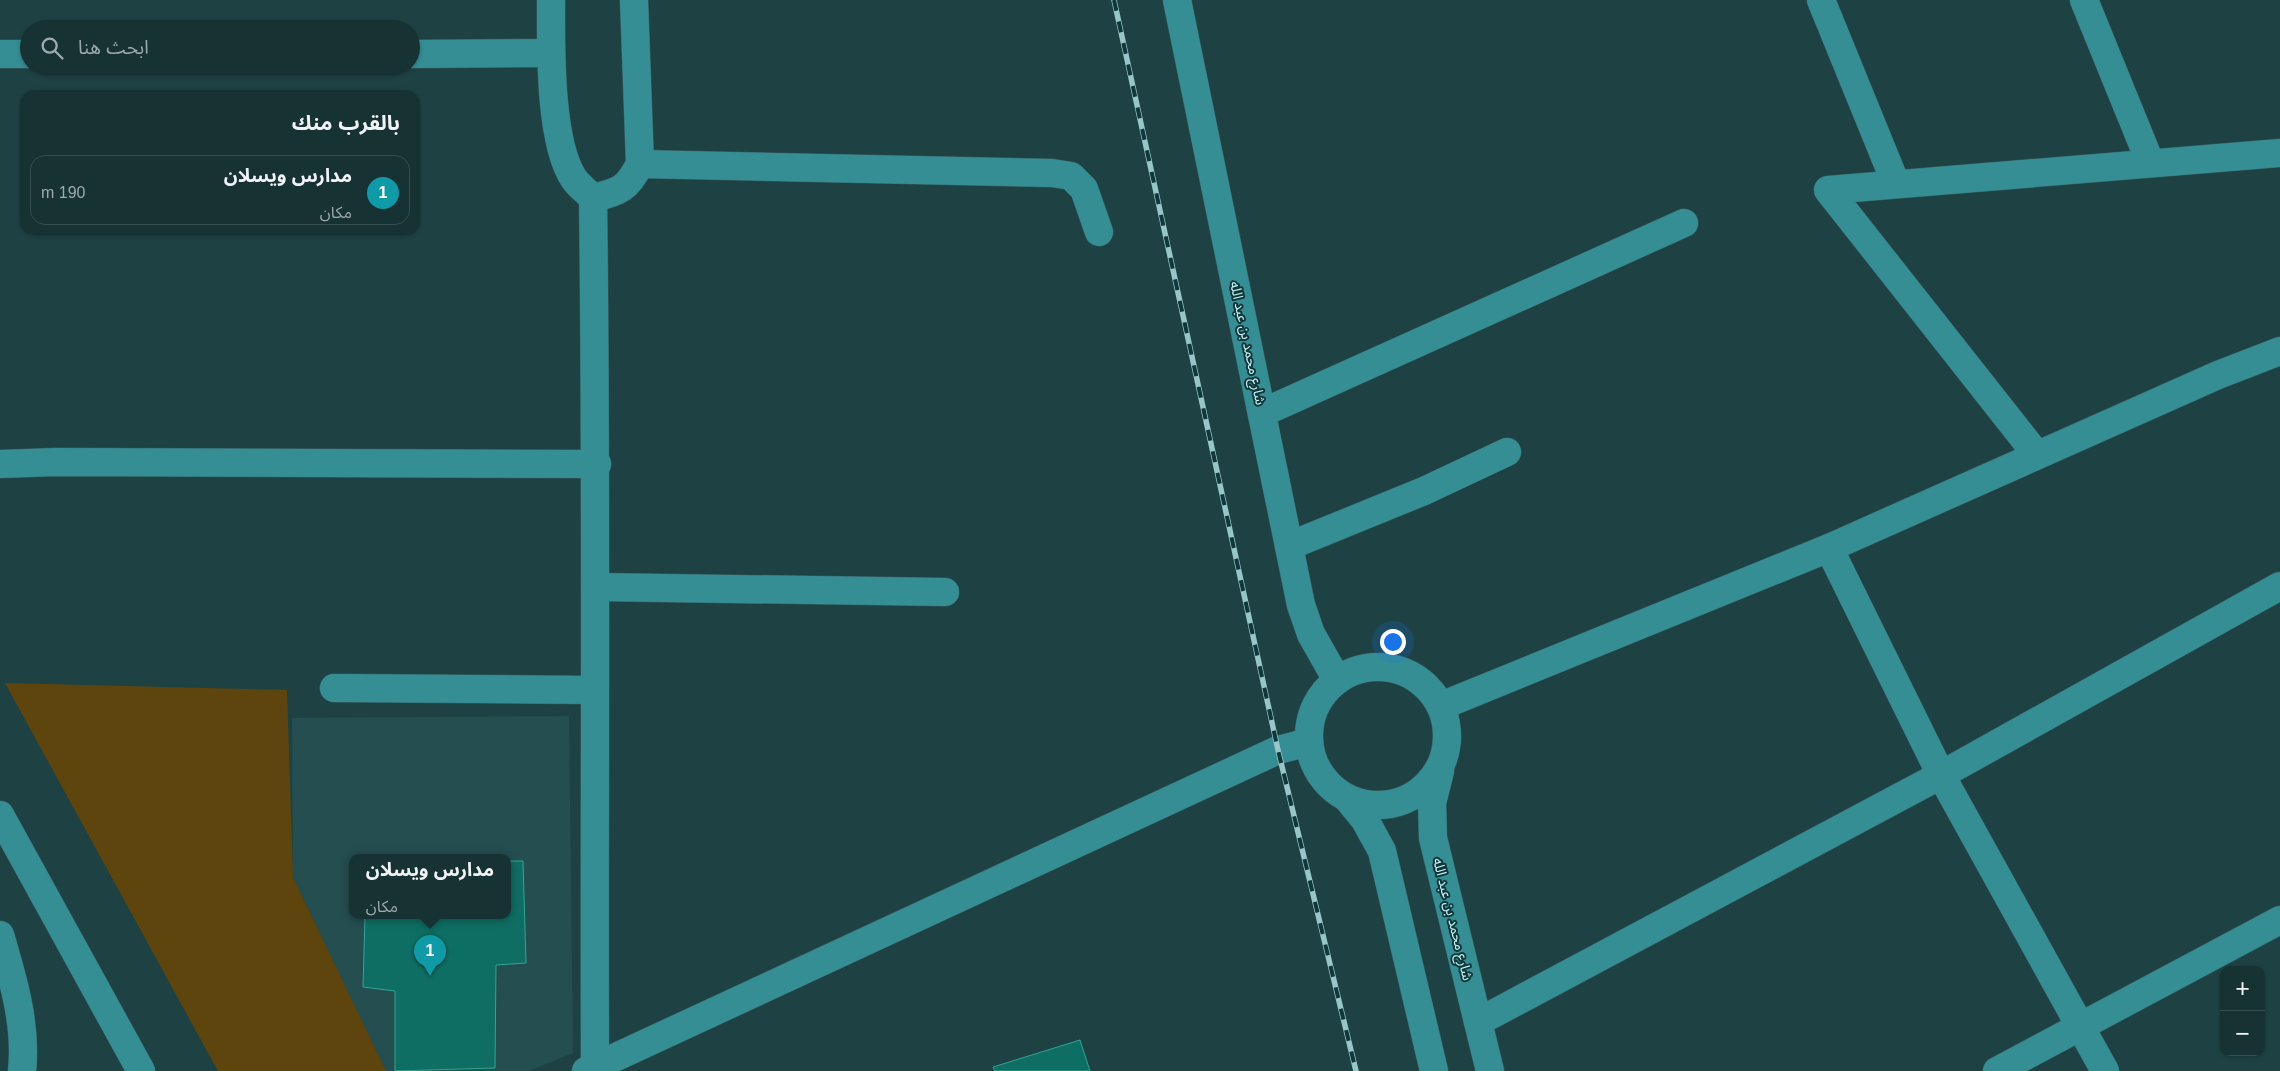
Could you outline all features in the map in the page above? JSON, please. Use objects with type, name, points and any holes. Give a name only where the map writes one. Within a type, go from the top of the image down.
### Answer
[{"type":"street","points":[[551,0],[551,53],[558,139],[565,160],[575,179],[594,198],[596,587],[591,1069],[1278,750],[1309,742]]},
{"type":"street","points":[[594,198],[613,193],[631,182],[640,164],[634,0]]},
{"type":"street","name":"شارع محمد بن عبد الله","points":[[1177,0],[1300,605],[1311,634],[1337,680]]},
{"type":"street","points":[[1821,0],[1896,184]]},
{"type":"street","points":[[2084,0],[2150,162]]},
{"type":"street","points":[[420,54],[551,53]]},
{"type":"street","points":[[0,54],[20,54]]},
{"type":"street","points":[[2038,455],[1828,190],[2150,162],[2280,153]]},
{"type":"street","points":[[640,164],[1052,173],[1072,176],[1084,188],[1099,232]]},
{"type":"street","points":[[1262,413],[1684,223]]},
{"type":"street","points":[[1441,706],[1829,548],[2218,375],[2280,351]]},
{"type":"street","points":[[1289,546],[1408,498],[1507,452]]},
{"type":"street","points":[[0,464],[56,462],[596,464]]},
{"type":"street","points":[[1829,548],[1941,774],[2105,1071]]},
{"type":"street","points":[[1478,1022],[1941,774],[2280,586]]},
{"type":"street","points":[[596,587],[945,592]]},
{"type":"street","points":[[1375,667],[1395,669],[1414,676],[1430,689],[1441,706],[1447,726],[1447,747],[1441,767],[1428,784],[1412,796],[1390,804],[1366,804],[1347,798],[1330,787],[1317,770],[1308,731],[1313,712],[1322,694],[1337,680],[1355,671],[1375,667]]},
{"type":"street","points":[[334,688],[594,690]]},
{"type":"street","name":"شارع محمد بن عبد الله","points":[[1441,767],[1432,802],[1433,838],[1490,1071]]},
{"type":"street","points":[[1347,798],[1364,820],[1382,851],[1434,1071]]},
{"type":"street","points":[[0,815],[141,1071]]},
{"type":"street","points":[[1998,1071],[2280,920]]},
{"type":"street","points":[[0,935],[14,981],[22,1033],[22,1071]]},
{"type":"shaded area","points":[[5,683],[287,690],[293,877],[386,1071],[218,1071]]},
{"type":"shaded area","points":[[569,716],[573,1053],[529,1071],[386,1071],[293,877],[292,718]]},
{"type":"building","points":[[511,861],[523,861],[526,963],[496,965],[495,1068],[395,1071],[395,991],[363,987],[365,919],[511,919]]},
{"type":"building","points":[[1080,1040],[1090,1071],[995,1071],[993,1067]]},
{"type":"railway","points":[[1114,0],[1278,750],[1356,1071]]},
{"type":"place","name":"مدارس ويسلان","points":[[430,976]]}]
